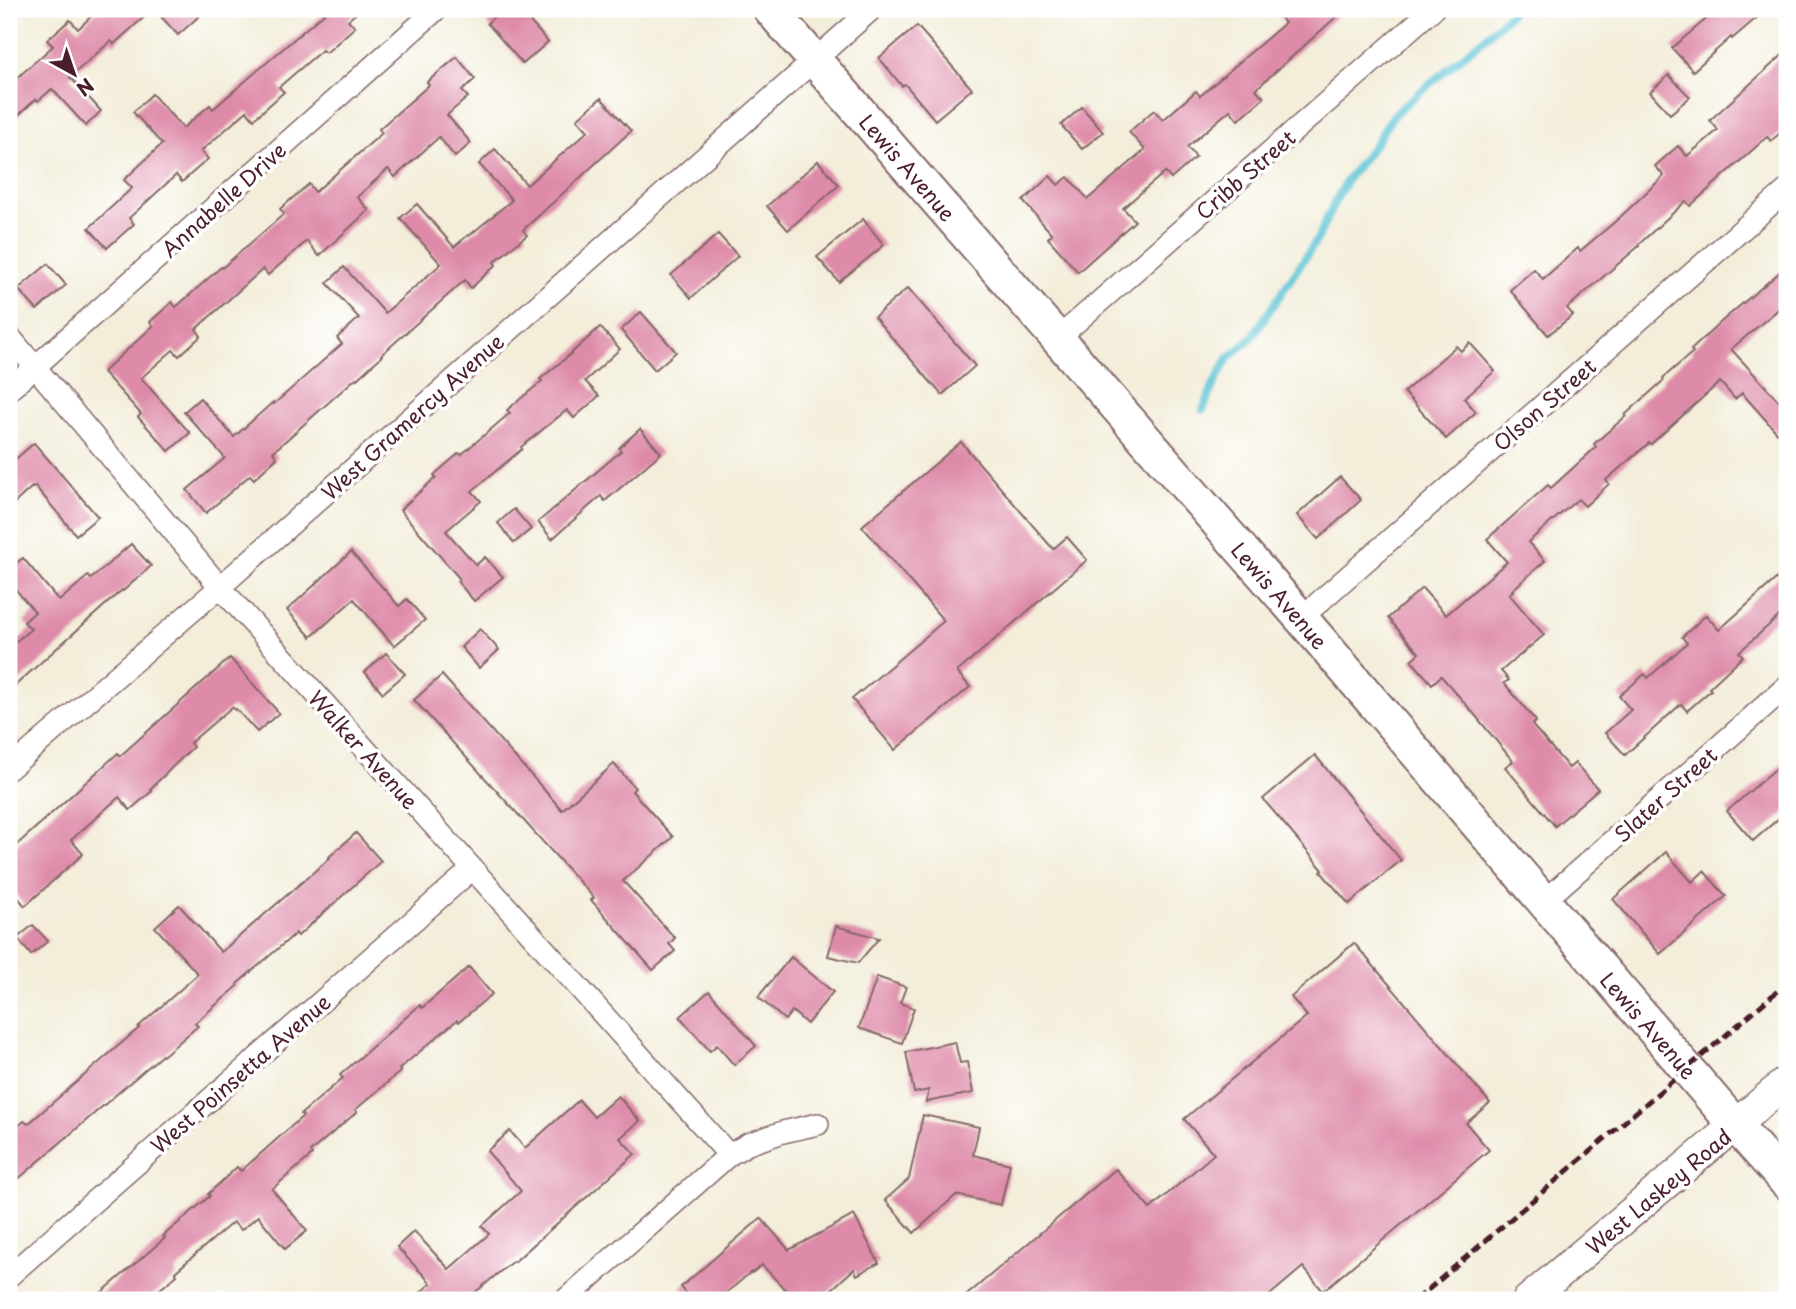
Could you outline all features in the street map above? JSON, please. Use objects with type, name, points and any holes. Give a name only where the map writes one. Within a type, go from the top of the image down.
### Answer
[{"type":"main road","name":"Lewis Avenue","points":[[769,9],[1301,618],[1787,1183]]},
{"type":"main road","name":"West Laskey Road","points":[[1528,1300],[1787,1081]]},
{"type":"street","name":"Annabelle Drive","points":[[9,390],[437,9]]},
{"type":"street","name":"West Gramercy Avenue","points":[[9,769],[220,587],[872,9]]},
{"type":"street","name":"Cribb Street","points":[[1057,339],[1433,9]]},
{"type":"street","name":"Olson Street","points":[[1301,618],[1787,190]]},
{"type":"street","name":"Walker Avenue","points":[[9,336],[220,587],[729,1155]]},
{"type":"street","name":"Slater Street","points":[[1544,902],[1787,686]]},
{"type":"street","name":"West Poinsetta Avenue","points":[[9,1276],[471,870]]},
{"type":"street","points":[[565,1300],[729,1155],[748,1144],[818,1124]]},
{"type":"building","points":[[99,9],[153,9],[114,44],[111,41],[70,77],[101,111],[86,126],[52,89],[38,101],[36,99],[9,124],[9,85],[53,46],[47,40],[70,20],[78,29]]},
{"type":"building","points":[[154,9],[207,9],[178,35]]},
{"type":"building","points":[[329,9],[361,9],[348,20],[355,27],[326,53],[322,50],[279,87],[284,92],[254,119],[247,111],[201,151],[208,159],[182,182],[176,175],[129,218],[134,224],[107,248],[89,228],[132,188],[124,180],[162,144],[133,112],[152,94],[183,128],[210,105],[213,109]]},
{"type":"building","points":[[503,9],[519,9],[548,42],[523,64],[487,23]]},
{"type":"building","points":[[1273,9],[1345,9],[1256,89],[1264,98],[1238,120],[1230,110],[1187,147],[1196,157],[1171,179],[1165,172],[1123,208],[1135,221],[1078,272],[1048,238],[1052,234],[1023,201],[1050,176],[1058,185],[1068,177],[1088,199],[1145,150],[1129,132],[1154,110],[1163,120],[1196,91],[1200,96],[1285,23]]},
{"type":"building","points":[[1718,9],[1767,9],[1693,71],[1672,48]]},
{"type":"building","points":[[917,26],[972,89],[935,120],[879,58]]},
{"type":"building","points":[[1787,51],[1787,127],[1771,141],[1767,137],[1690,206],[1686,201],[1567,308],[1573,315],[1548,335],[1510,290],[1534,269],[1543,279],[1578,248],[1580,251],[1617,220],[1664,176],[1655,166],[1678,146],[1687,156],[1718,130],[1710,120]]},
{"type":"building","points":[[457,57],[475,79],[462,91],[468,97],[447,115],[471,143],[455,157],[439,137],[395,177],[388,169],[357,197],[369,210],[319,256],[307,241],[268,275],[263,269],[196,329],[201,336],[179,356],[173,350],[141,378],[190,433],[169,451],[138,417],[141,414],[103,372],[153,326],[150,322],[172,302],[176,307],[284,214],[280,209],[309,184],[315,192],[382,133],[379,129]]},
{"type":"building","points":[[1669,75],[1690,97],[1670,114],[1650,92]]},
{"type":"building","points":[[601,98],[631,131],[523,230],[527,235],[494,262],[496,265],[471,288],[465,280],[273,452],[277,458],[254,479],[250,475],[206,513],[187,490],[225,458],[184,412],[200,398],[234,437],[342,344],[337,338],[359,318],[327,283],[344,267],[385,313],[441,264],[400,218],[417,204],[454,247],[512,200],[479,164],[495,149],[527,185],[588,131],[577,119]]},
{"type":"building","points":[[1082,107],[1103,132],[1082,149],[1061,125]]},
{"type":"building","points":[[818,161],[839,185],[788,230],[767,206]]},
{"type":"building","points":[[863,219],[884,245],[839,282],[817,257]]},
{"type":"building","points":[[718,234],[738,256],[691,298],[671,275]]},
{"type":"building","points":[[48,264],[66,285],[37,310],[18,289]]},
{"type":"building","points":[[1787,266],[1787,302],[1731,349],[1787,410],[1787,444],[1742,393],[1735,399],[1720,382],[1606,480],[1609,484],[1585,506],[1578,499],[1528,542],[1545,561],[1509,594],[1544,635],[1501,671],[1509,680],[1504,683],[1536,721],[1532,725],[1569,768],[1575,763],[1598,789],[1555,826],[1505,767],[1513,761],[1470,709],[1441,676],[1432,684],[1411,660],[1419,653],[1388,618],[1422,588],[1446,615],[1507,562],[1487,539],[1548,485],[1551,488],[1693,352],[1691,350]]},
{"type":"building","points":[[908,288],[975,366],[942,395],[874,317]]},
{"type":"building","points":[[641,312],[676,352],[655,370],[621,330]]},
{"type":"building","points":[[600,327],[620,349],[585,381],[599,396],[574,418],[567,410],[521,447],[522,449],[472,491],[481,501],[446,531],[476,565],[485,557],[503,577],[474,601],[457,581],[460,579],[400,510],[436,477],[434,475],[510,413],[507,410]]},
{"type":"building","points":[[1470,343],[1495,371],[1464,398],[1476,412],[1446,439],[1404,392],[1456,346],[1461,351]]},
{"type":"building","points":[[640,429],[661,453],[605,501],[601,496],[552,539],[538,522],[621,451],[619,448]]},
{"type":"building","points":[[961,442],[1053,549],[1067,537],[1087,560],[957,672],[970,687],[895,750],[852,699],[944,621],[862,526]]},
{"type":"building","points":[[34,443],[98,517],[76,535],[35,486],[9,508],[9,465]]},
{"type":"building","points":[[1340,477],[1361,500],[1318,539],[1297,515]]},
{"type":"building","points":[[514,509],[531,529],[514,543],[498,523]]},
{"type":"building","points":[[131,544],[151,566],[9,691],[9,647],[31,629],[24,622],[35,612],[9,582],[9,569],[23,558],[59,601],[88,576],[91,579]]},
{"type":"building","points":[[351,552],[399,606],[407,599],[425,620],[394,646],[354,599],[311,637],[287,610]]},
{"type":"building","points":[[1787,569],[1787,609],[1739,652],[1743,656],[1709,688],[1711,690],[1687,711],[1681,704],[1625,755],[1605,733],[1631,710],[1619,696],[1645,674],[1648,678],[1687,643],[1682,637],[1706,615],[1719,630]]},
{"type":"building","points":[[480,629],[499,650],[479,668],[461,647]]},
{"type":"building","points":[[386,653],[405,674],[383,693],[365,672]]},
{"type":"building","points":[[230,658],[279,713],[257,732],[232,707],[190,743],[193,747],[150,789],[152,791],[130,810],[119,797],[71,840],[83,854],[25,906],[9,887],[9,852],[118,753],[120,756]]},
{"type":"building","points":[[442,675],[562,810],[614,764],[635,788],[632,791],[673,837],[623,881],[675,938],[669,944],[675,951],[653,970],[591,900],[594,898],[414,700]]},
{"type":"building","points":[[1315,755],[1401,860],[1349,904],[1263,799]]},
{"type":"building","points":[[1787,759],[1787,811],[1753,841],[1727,811]]},
{"type":"building","points":[[356,833],[381,861],[298,936],[296,933],[237,984],[238,986],[195,1023],[198,1026],[9,1187],[9,1134],[24,1121],[28,1124],[198,974],[155,927],[179,905],[221,952]]},
{"type":"building","points":[[1666,852],[1692,882],[1704,871],[1726,896],[1660,954],[1613,899]]},
{"type":"building","points":[[33,925],[48,941],[31,955],[17,938]]},
{"type":"building","points":[[836,926],[879,938],[858,963],[828,956]]},
{"type":"building","points":[[1354,943],[1490,1103],[1466,1123],[1489,1150],[1323,1291],[1303,1267],[1264,1300],[961,1300],[1116,1169],[1150,1209],[1214,1154],[1184,1119],[1307,1016],[1291,997]]},
{"type":"building","points":[[791,957],[833,992],[807,1024],[792,1011],[785,1020],[758,997]]},
{"type":"building","points":[[469,967],[492,994],[399,1069],[401,1071],[355,1110],[357,1112],[310,1152],[312,1155],[272,1189],[307,1231],[285,1249],[258,1216],[241,1230],[233,1222],[147,1300],[93,1300],[165,1238],[163,1236],[210,1196],[208,1194],[237,1167],[241,1171],[303,1116],[301,1114],[343,1078],[340,1075],[420,1005],[422,1008]]},
{"type":"building","points":[[877,977],[906,987],[900,1003],[914,1008],[902,1043],[859,1028]]},
{"type":"building","points":[[709,991],[756,1046],[734,1065],[717,1045],[710,1051],[680,1017]]},
{"type":"building","points":[[955,1042],[960,1063],[967,1062],[973,1093],[926,1102],[929,1090],[914,1093],[906,1052]]},
{"type":"building","points":[[618,1096],[640,1121],[620,1138],[635,1154],[514,1262],[466,1300],[412,1300],[431,1283],[397,1247],[414,1231],[449,1269],[489,1234],[482,1226],[521,1191],[487,1151],[510,1131],[525,1148],[579,1100],[594,1117]]},
{"type":"building","points":[[923,1115],[979,1127],[973,1155],[1010,1164],[1001,1205],[956,1195],[914,1233],[885,1200],[909,1179]]},
{"type":"building","points":[[854,1215],[879,1263],[857,1275],[854,1269],[820,1300],[795,1300],[762,1265],[718,1300],[692,1300],[681,1287],[761,1218],[789,1250]]},
{"type":"waterway","points":[[1203,410],[1228,358],[1250,340],[1318,238],[1348,178],[1395,113],[1487,36],[1513,9]]},
{"type":"railway","points":[[1416,1300],[1787,983]]}]
